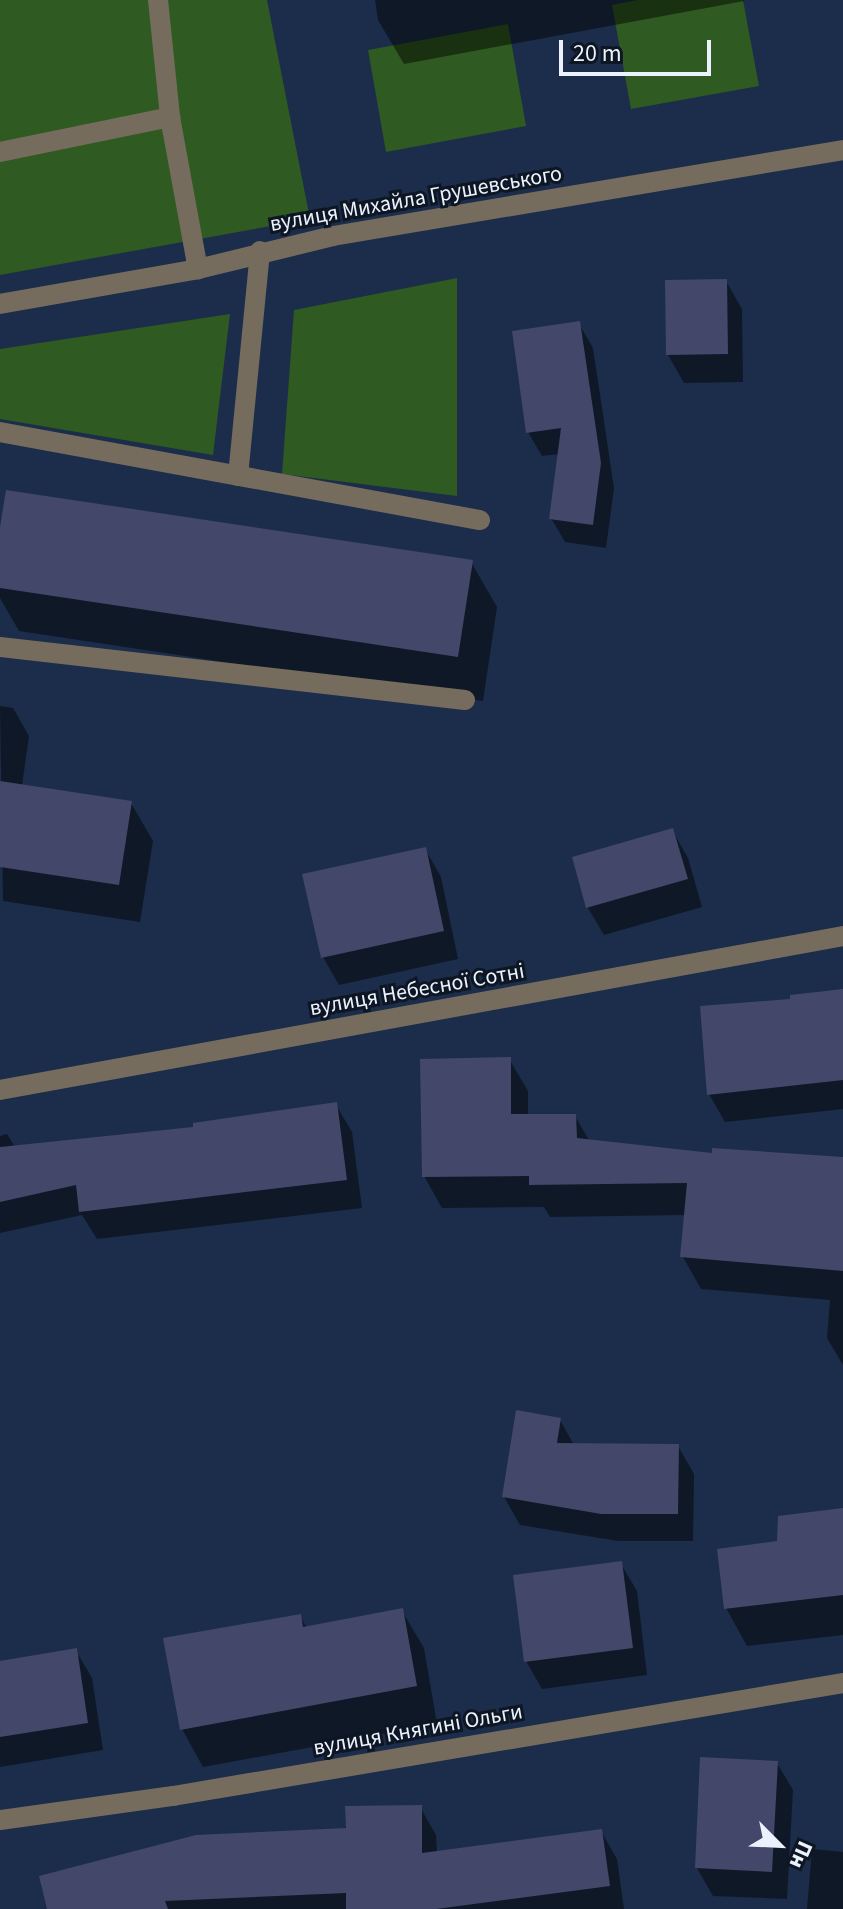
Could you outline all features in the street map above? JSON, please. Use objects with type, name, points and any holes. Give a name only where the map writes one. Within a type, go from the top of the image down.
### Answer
[{"type":"street","points":[[158,0],[170,117],[198,269]]},
{"type":"street","points":[[0,152],[170,117]]},
{"type":"street","name":"вулиця Михайла Грушевського","points":[[0,304],[198,269],[260,251],[843,150]]},
{"type":"street","points":[[238,476],[260,251]]},
{"type":"street","points":[[0,432],[480,520]]},
{"type":"street","points":[[0,647],[465,700]]},
{"type":"street","name":"вулиця Небесної Сотні","points":[[0,1090],[843,936]]},
{"type":"street","name":"вулиця Княгині Ольги","points":[[0,1820],[173,1796],[843,1683]]},
{"type":"green space","points":[[0,0],[267,0],[310,219],[0,275]]},
{"type":"green space","points":[[637,0],[743,0],[759,86],[631,109],[612,5]]},
{"type":"green space","points":[[508,24],[526,126],[386,152],[368,50]]},
{"type":"green space","points":[[457,278],[457,496],[282,474],[294,310]]},
{"type":"green space","points":[[230,314],[213,455],[0,419],[0,349]]},
{"type":"building","points":[[727,279],[728,354],[666,355],[665,280]]},
{"type":"building","points":[[580,321],[601,463],[593,525],[549,519],[561,428],[526,433],[512,331]]},
{"type":"building","points":[[6,490],[473,560],[458,657],[0,588],[0,527]]},
{"type":"building","points":[[0,781],[132,801],[119,885],[0,867]]},
{"type":"building","points":[[673,828],[688,879],[586,908],[572,857]]},
{"type":"building","points":[[426,847],[444,931],[321,958],[302,874]]},
{"type":"building","points":[[843,989],[843,1080],[707,1095],[700,1006],[790,999],[790,995]]},
{"type":"building","points":[[511,1057],[511,1114],[576,1114],[577,1138],[712,1153],[712,1148],[843,1157],[843,1271],[680,1257],[687,1183],[529,1185],[529,1176],[422,1177],[420,1059]]},
{"type":"building","points":[[337,1102],[347,1180],[79,1212],[76,1185],[0,1202],[0,1147],[193,1127],[193,1123]]},
{"type":"building","points":[[516,1410],[561,1418],[557,1443],[679,1444],[678,1514],[601,1514],[502,1497]]},
{"type":"building","points":[[843,1508],[843,1595],[724,1609],[717,1549],[777,1541],[778,1516]]},
{"type":"building","points":[[622,1561],[633,1648],[524,1662],[513,1575]]},
{"type":"building","points":[[403,1608],[417,1686],[180,1730],[163,1638],[301,1614],[303,1627]]},
{"type":"building","points":[[77,1648],[88,1723],[0,1737],[0,1661]]},
{"type":"building","points":[[700,1757],[778,1761],[772,1872],[695,1868]]},
{"type":"building","points":[[422,1805],[422,1853],[602,1829],[610,1886],[436,1909],[346,1909],[346,1893],[165,1901],[168,1909],[47,1909],[39,1876],[196,1835],[346,1828],[345,1806]]}]
